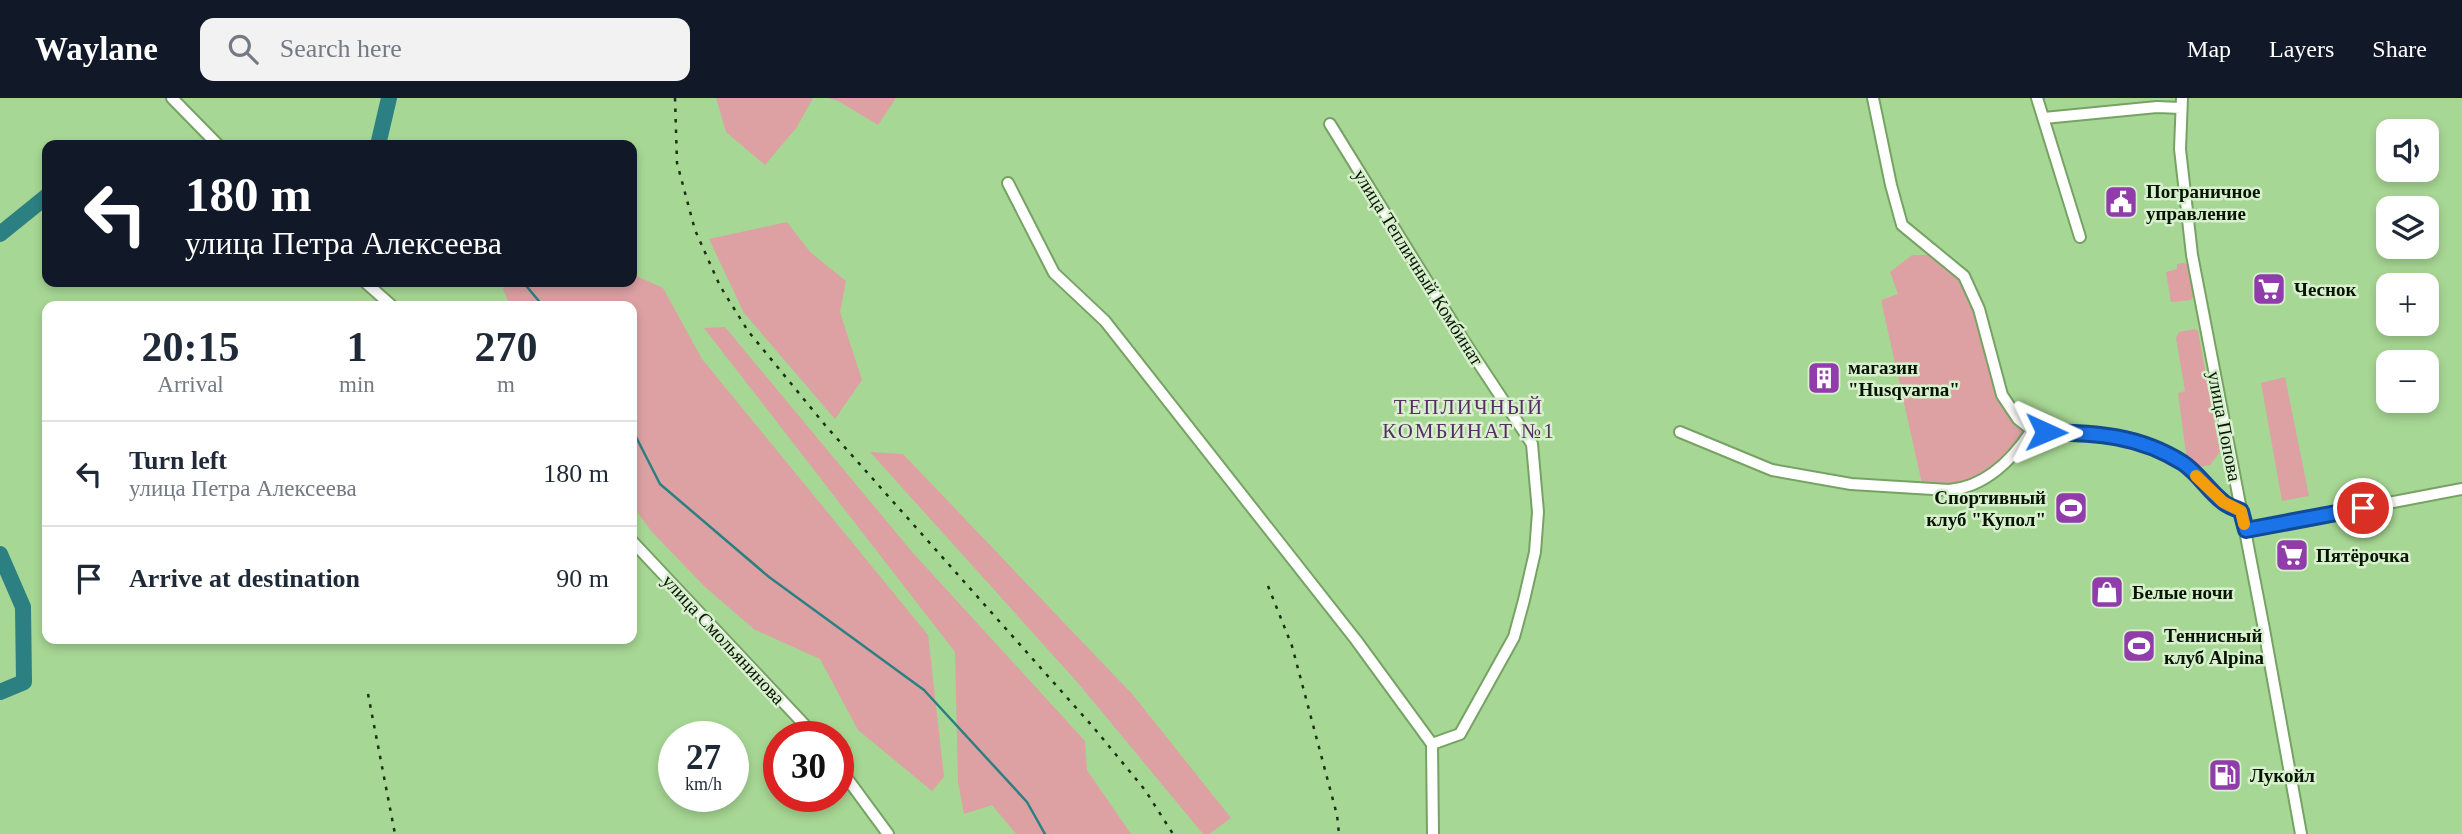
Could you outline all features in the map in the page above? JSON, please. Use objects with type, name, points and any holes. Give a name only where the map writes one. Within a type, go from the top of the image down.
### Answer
[{"type":"street","points":[[172,98],[213,140]]},
{"type":"street","points":[[1873,98],[1902,225],[1964,276],[1979,309],[2002,395],[2018,419],[2032,430],[2092,433],[2135,440],[2184,464],[2223,502],[2241,511]]},
{"type":"street","points":[[2037,98],[2080,237]]},
{"type":"street","points":[[2044,118],[2181,103]]},
{"type":"street","name":"улица Попова","points":[[2181,103],[2180,149],[2190,243],[2301,834]]},
{"type":"street","name":"улица Тепличный Комбинат","points":[[1330,124],[1462,338],[1532,444],[1538,512],[1535,552],[1514,637],[1460,734],[1432,744]]},
{"type":"street","points":[[1008,183],[1054,273],[1105,321],[1356,640],[1432,744],[1433,834]]},
{"type":"street","points":[[371,287],[386,301]]},
{"type":"street","points":[[1680,432],[1772,470],[1851,484],[1949,490],[1965,488],[1994,472],[2018,450],[2032,430]]},
{"type":"street","points":[[2246,530],[2462,489]]},
{"type":"street","name":"улица Смольянинова","points":[[637,546],[801,721]]},
{"type":"street","points":[[854,788],[888,834]]},
{"type":"shaded area","points":[[716,98],[813,98],[797,127],[765,165],[726,132]]},
{"type":"shaded area","points":[[828,98],[896,98],[878,125],[838,101]]},
{"type":"shaded area","points":[[787,222],[810,252],[846,281],[840,312],[862,380],[835,419],[744,313],[709,239]]},
{"type":"shaded area","points":[[1912,255],[1930,255],[1960,278],[1974,310],[1997,396],[2026,432],[1998,464],[1981,477],[1962,485],[1922,484],[1881,300],[1898,294],[1890,272]]},
{"type":"shaded area","points":[[2177,264],[2188,264],[2194,295],[2191,300],[2171,302],[2166,272],[2177,269]]},
{"type":"shaded area","points":[[637,276],[663,288],[702,359],[928,635],[944,777],[932,791],[858,730],[820,659],[755,630],[705,587],[652,532],[637,512],[637,301],[508,301],[504,287],[637,287]]},
{"type":"shaded area","points":[[725,327],[913,553],[1085,741],[1087,770],[1131,834],[1016,834],[992,805],[964,814],[958,782],[955,652],[704,328]]},
{"type":"shaded area","points":[[2195,329],[2198,331],[2220,452],[2210,465],[2195,468],[2187,461],[2178,393],[2185,391],[2176,338],[2179,332]]},
{"type":"shaded area","points":[[2285,377],[2309,496],[2282,501],[2261,383]]},
{"type":"shaded area","points":[[870,452],[903,454],[1133,695],[1231,818],[1209,834],[1203,834],[1078,683]]},
{"type":"waterway","points":[[379,140],[389,98]]},
{"type":"waterway","points":[[0,234],[42,200]]},
{"type":"waterway","points":[[527,287],[539,301]]},
{"type":"waterway","points":[[637,439],[660,484],[769,577],[924,690],[1027,802],[1045,834]]},
{"type":"waterway","points":[[0,554],[23,607],[24,682],[0,692]]},
{"type":"railway","points":[[675,98],[677,163],[695,230],[720,286],[748,331],[825,425],[1094,728],[1145,790],[1173,834]]},
{"type":"railway","points":[[1268,586],[1292,646],[1337,815],[1339,834]]},
{"type":"railway","points":[[368,694],[395,834]]},
{"type":"slow traffic","points":[[2196,476],[2223,502],[2241,511],[2244,524]]},
{"type":"place","name":"Пограничное управление","points":[[2121,202]]},
{"type":"place","name":"Чеснок","points":[[2269,289]]},
{"type":"place","name":"магазин \"Husqvarna\"","points":[[1824,378]]},
{"type":"place","name":"Спортивный клуб \"Купол\"","points":[[2071,508]]},
{"type":"place","name":"Пятёрочка","points":[[2292,555]]},
{"type":"place","name":"Белые ночи","points":[[2107,592]]},
{"type":"place","name":"Теннисный клуб Alpina","points":[[2139,646]]},
{"type":"place","name":"Лукойл","points":[[2225,775]]},
{"type":"district","name":"ТЕПЛИЧНЫЙ КОМБИНАТ №1","points":[[1469,419]]},
{"type":"route","points":[[2046,432],[2092,433],[2135,440],[2158,451],[2184,464],[2223,502],[2241,511],[2246,530],[2363,508]]}]
